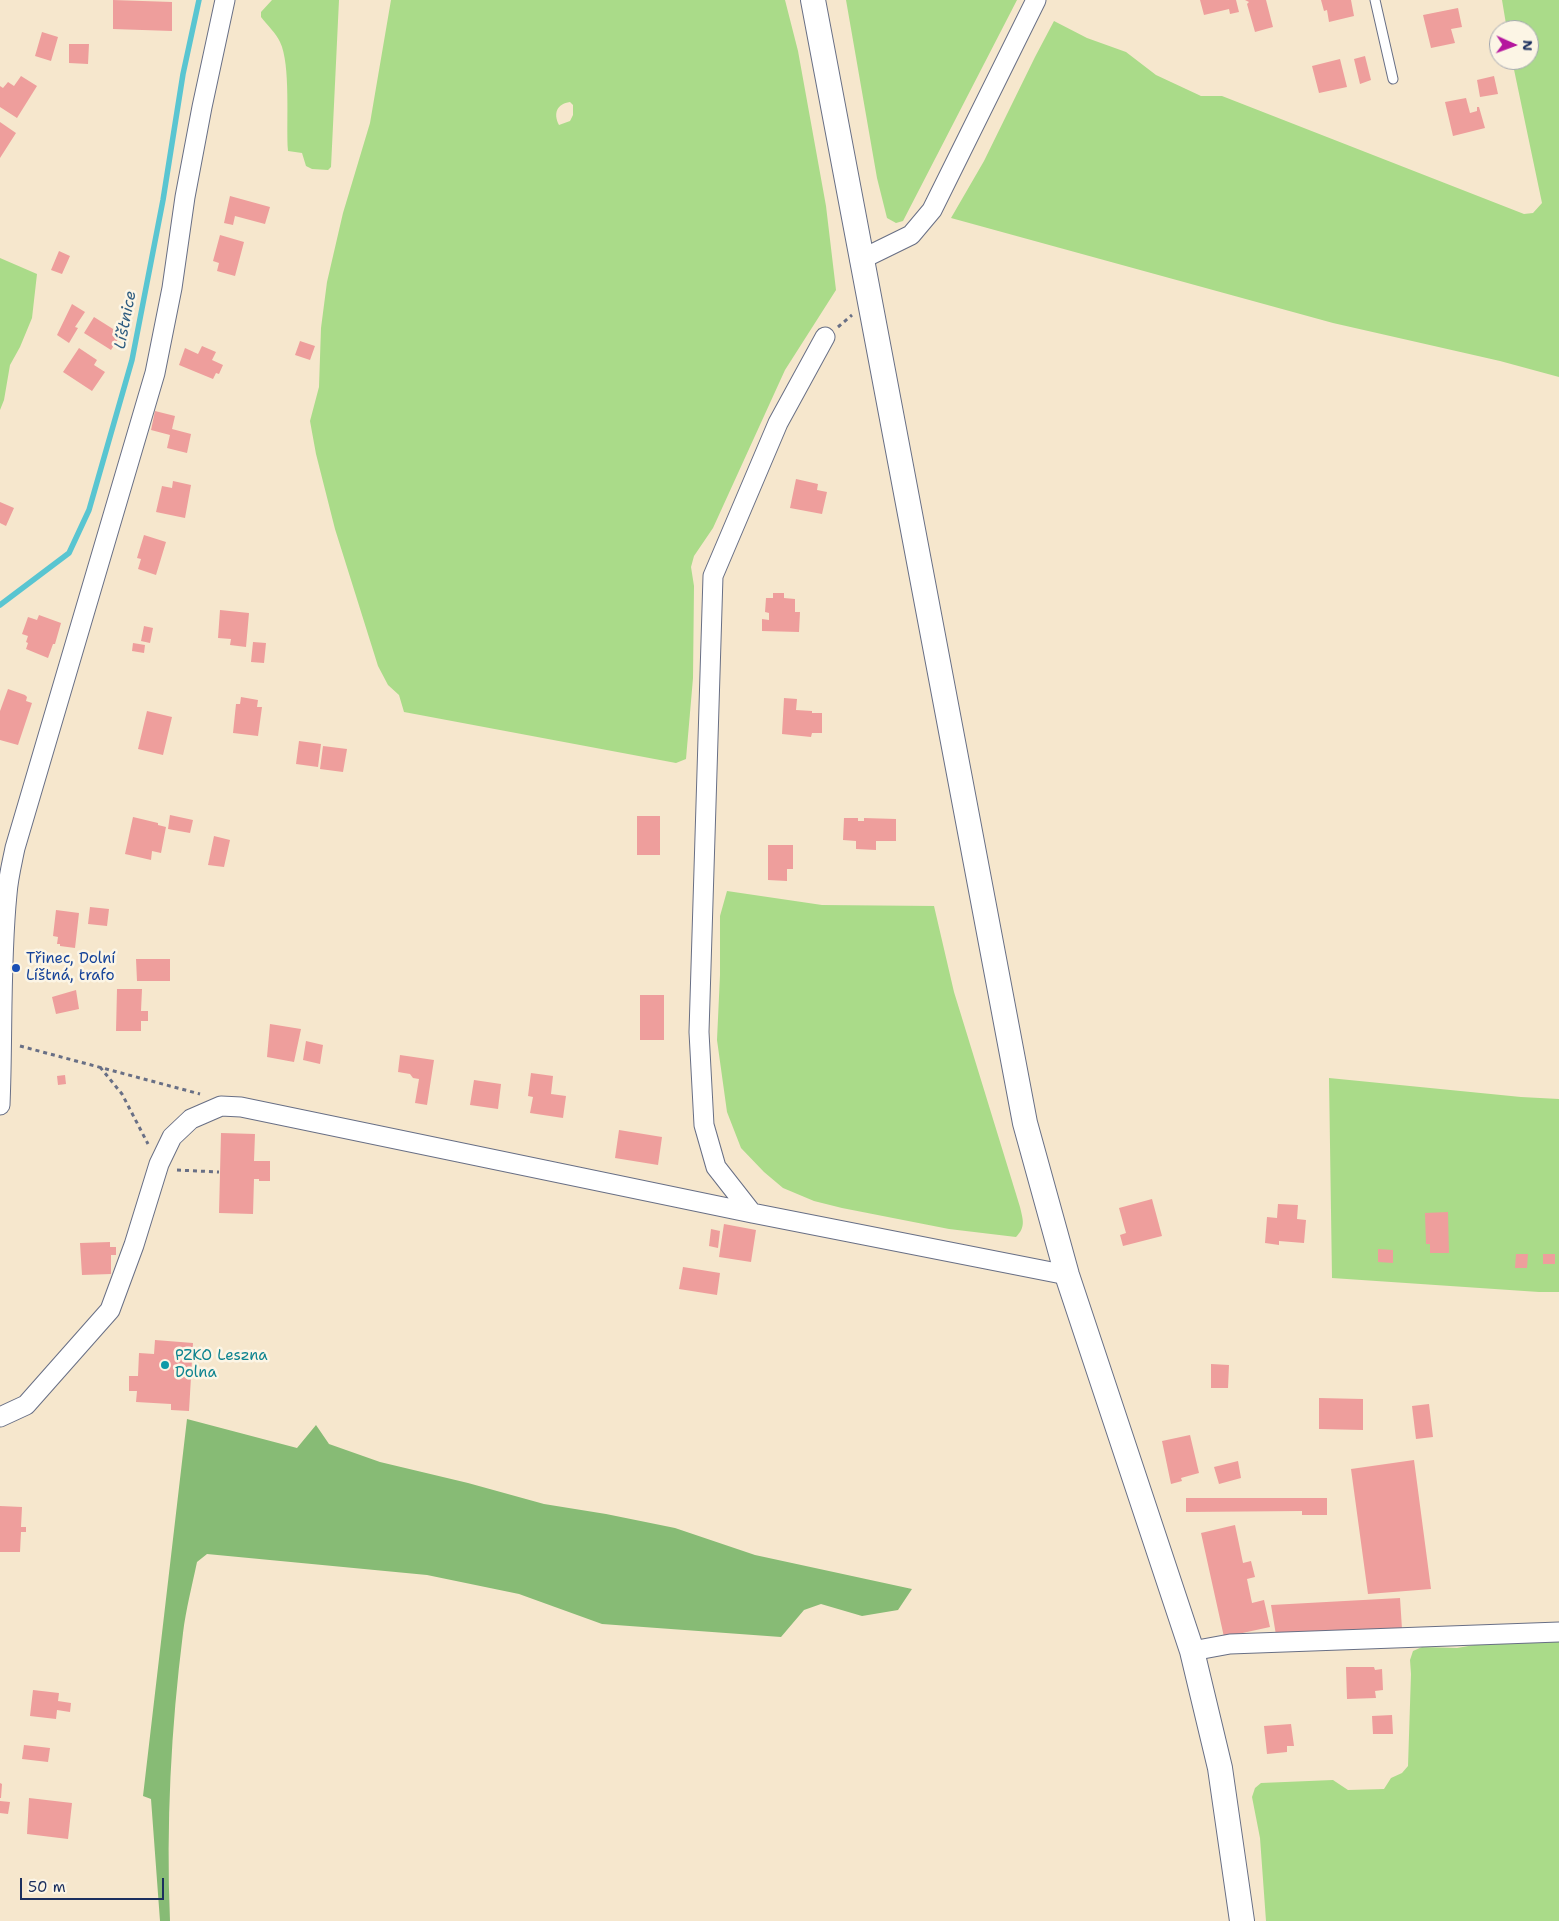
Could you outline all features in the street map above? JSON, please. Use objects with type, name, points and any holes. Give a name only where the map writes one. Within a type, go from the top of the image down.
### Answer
[{"type":"street","points":[[0,1105],[3,1041],[1,987],[7,892],[15,848],[155,373],[172,288],[185,197],[225,0]]},
{"type":"street","points":[[813,0],[860,260],[1025,1123],[1067,1275],[1192,1651],[1220,1768],[1242,1921]]},
{"type":"street","points":[[860,260],[911,235],[932,210],[1036,0]]},
{"type":"street","points":[[752,1213],[716,1167],[704,1125],[699,1041],[713,576],[778,424],[826,337]]},
{"type":"street","points":[[0,1417],[26,1405],[110,1310],[134,1245],[158,1164],[172,1137],[192,1119],[221,1106],[241,1107],[752,1213],[1067,1275]]},
{"type":"street","points":[[1192,1651],[1230,1644],[1559,1632]]},
{"type":"lane","points":[[1375,0],[1393,79]]},
{"type":"path","points":[[826,337],[869,302]]},
{"type":"path","points":[[3,1041],[216,1098],[221,1106]]},
{"type":"green space","points":[[272,0],[339,0],[331,167],[328,170],[312,169],[306,166],[302,153],[288,151],[286,65],[280,42],[261,17],[261,12]]},
{"type":"green space","points":[[391,0],[785,0],[798,51],[826,206],[836,290],[785,370],[713,528],[694,556],[691,567],[694,586],[693,678],[686,759],[676,763],[404,712],[399,695],[388,685],[378,666],[335,529],[316,454],[310,421],[319,387],[321,328],[327,282],[343,213],[370,123]],"holes":[[[570,102],[573,105],[573,115],[570,121],[559,125],[556,117],[559,107]]]},
{"type":"green space","points":[[846,0],[1017,0],[903,221],[896,223],[887,218],[877,178]]},
{"type":"green space","points":[[1502,0],[1559,0],[1559,377],[1500,361],[1333,323],[951,218],[984,161],[1054,21],[1087,38],[1126,52],[1156,75],[1201,96],[1222,96],[1524,214],[1533,213],[1542,203],[1514,70],[1539,70],[1539,20],[1505,20]]},
{"type":"green space","points":[[0,258],[37,274],[32,318],[10,365],[4,400],[0,410]]},
{"type":"green space","points":[[727,891],[822,905],[934,906],[954,992],[1020,1207],[1023,1220],[1021,1230],[1016,1237],[949,1229],[814,1201],[783,1188],[764,1172],[741,1148],[727,1112],[717,1040],[720,916]]},
{"type":"green space","points":[[1329,1078],[1559,1099],[1559,1292],[1332,1278]]},
{"type":"green space","points":[[187,1419],[297,1448],[316,1425],[329,1444],[380,1462],[544,1504],[675,1528],[755,1555],[912,1589],[898,1610],[862,1616],[821,1604],[804,1610],[781,1637],[602,1624],[519,1594],[427,1575],[207,1554],[197,1562],[183,1633],[170,1777],[170,1921],[160,1921],[151,1799],[143,1796]]},
{"type":"green space","points":[[1559,1641],[1559,1921],[1266,1921],[1260,1838],[1252,1797],[1255,1788],[1261,1783],[1333,1780],[1348,1790],[1384,1789],[1391,1778],[1402,1773],[1408,1766],[1410,1660],[1413,1651],[1422,1647],[1457,1648],[1492,1642]]},
{"type":"building","points":[[113,0],[172,2],[172,31],[113,29]]},
{"type":"building","points":[[1200,0],[1236,0],[1239,12],[1230,14],[1229,9],[1204,15]]},
{"type":"building","points":[[1245,0],[1266,0],[1273,27],[1255,32],[1247,4],[1249,2]]},
{"type":"building","points":[[1321,0],[1351,0],[1354,16],[1329,22],[1327,10],[1324,11]]},
{"type":"building","points":[[1458,8],[1462,27],[1451,29],[1455,43],[1431,48],[1423,15]]},
{"type":"building","points":[[42,32],[58,37],[51,61],[35,56]]},
{"type":"building","points":[[69,44],[89,44],[88,64],[69,63]]},
{"type":"building","points":[[1365,56],[1371,80],[1360,84],[1354,59]]},
{"type":"building","points":[[1340,59],[1347,87],[1319,93],[1312,66]]},
{"type":"building","points":[[21,76],[37,86],[17,118],[0,107],[0,86],[3,88],[8,82],[14,86]]},
{"type":"building","points":[[1494,76],[1498,94],[1480,97],[1477,80]]},
{"type":"building","points":[[1466,98],[1470,113],[1477,111],[1477,107],[1479,107],[1485,128],[1453,136],[1445,102]]},
{"type":"building","points":[[0,122],[16,133],[0,158]]},
{"type":"building","points":[[230,196],[270,207],[265,224],[235,216],[233,225],[224,223]]},
{"type":"building","points":[[220,235],[244,242],[235,276],[217,271],[219,263],[213,261]]},
{"type":"building","points":[[59,251],[70,256],[62,274],[51,270]]},
{"type":"building","points":[[72,304],[85,312],[75,327],[78,328],[69,343],[57,335]]},
{"type":"building","points":[[94,317],[121,334],[111,350],[84,333]]},
{"type":"building","points":[[300,341],[315,346],[310,360],[295,355]]},
{"type":"building","points":[[202,346],[216,352],[212,360],[223,365],[219,374],[216,373],[213,379],[179,365],[185,348],[198,354]]},
{"type":"building","points":[[79,348],[97,360],[94,365],[105,372],[92,391],[63,372]]},
{"type":"building","points":[[155,411],[175,416],[172,429],[191,434],[187,453],[167,448],[170,435],[151,430]]},
{"type":"building","points":[[796,479],[818,484],[817,490],[827,492],[822,514],[790,508]]},
{"type":"building","points":[[173,481],[191,485],[185,518],[156,512],[162,486],[172,488]]},
{"type":"building","points":[[0,502],[14,508],[6,526],[0,523]]},
{"type":"building","points":[[144,535],[166,542],[156,575],[138,569],[141,559],[137,558]]},
{"type":"building","points":[[773,593],[784,593],[784,598],[795,599],[795,612],[800,612],[799,632],[762,631],[762,619],[769,620],[769,613],[765,612],[766,598],[773,598]]},
{"type":"building","points":[[220,610],[249,613],[246,647],[230,645],[231,639],[218,638]]},
{"type":"building","points":[[39,615],[61,623],[55,644],[53,644],[48,658],[26,649],[28,636],[22,634],[28,617],[37,620]]},
{"type":"building","points":[[144,626],[153,628],[150,643],[141,641]]},
{"type":"building","points":[[253,642],[266,643],[264,663],[251,662]]},
{"type":"building","points":[[133,643],[145,645],[144,653],[132,651]]},
{"type":"building","points":[[8,689],[25,695],[27,697],[26,701],[32,703],[18,745],[0,740],[0,711]]},
{"type":"building","points":[[241,697],[258,700],[257,707],[262,707],[258,736],[233,733],[236,704],[240,704]]},
{"type":"building","points":[[784,698],[797,699],[796,710],[822,713],[822,733],[812,733],[811,737],[782,734]]},
{"type":"building","points":[[147,711],[172,717],[163,755],[138,749]]},
{"type":"building","points":[[299,741],[321,744],[318,767],[296,764]]},
{"type":"building","points":[[323,746],[347,749],[343,772],[320,769]]},
{"type":"building","points":[[170,815],[193,820],[190,833],[168,829]]},
{"type":"building","points":[[637,816],[660,816],[660,855],[637,855]]},
{"type":"building","points":[[133,817],[158,823],[158,825],[166,827],[161,853],[152,851],[151,860],[125,854]]},
{"type":"building","points":[[844,818],[858,818],[858,821],[864,821],[864,818],[896,819],[896,841],[876,841],[876,850],[856,849],[856,841],[843,840]]},
{"type":"building","points":[[214,836],[230,840],[224,867],[208,865]]},
{"type":"building","points":[[768,845],[793,845],[793,869],[787,869],[787,881],[768,880]]},
{"type":"building","points":[[90,907],[109,909],[107,926],[88,924]]},
{"type":"building","points":[[56,910],[79,913],[75,948],[60,946],[60,944],[57,944],[58,937],[53,936]]},
{"type":"building","points":[[136,959],[170,959],[170,981],[137,981]]},
{"type":"building","points":[[117,989],[142,989],[141,1011],[148,1011],[148,1021],[141,1021],[141,1031],[116,1031]]},
{"type":"building","points":[[76,990],[79,1009],[56,1014],[52,997]]},
{"type":"building","points":[[640,995],[664,995],[664,1040],[640,1040]]},
{"type":"building","points":[[270,1024],[301,1029],[294,1062],[267,1057]]},
{"type":"building","points":[[306,1041],[323,1045],[320,1064],[303,1060]]},
{"type":"building","points":[[400,1055],[434,1060],[427,1105],[415,1103],[419,1079],[413,1078],[410,1074],[398,1072]]},
{"type":"building","points":[[531,1073],[553,1076],[551,1094],[566,1096],[563,1118],[530,1113],[533,1097],[528,1096]]},
{"type":"building","points":[[65,1075],[66,1084],[58,1085],[57,1076]]},
{"type":"building","points":[[474,1080],[501,1084],[498,1109],[470,1105]]},
{"type":"building","points":[[619,1130],[662,1137],[658,1165],[615,1158]]},
{"type":"building","points":[[221,1133],[255,1134],[254,1161],[270,1161],[270,1181],[254,1179],[253,1214],[219,1213]]},
{"type":"building","points":[[1152,1199],[1162,1236],[1123,1246],[1120,1235],[1126,1233],[1119,1208]]},
{"type":"building","points":[[1278,1204],[1298,1205],[1297,1219],[1306,1220],[1304,1243],[1279,1241],[1279,1245],[1265,1243],[1267,1217],[1277,1218]]},
{"type":"building","points":[[1448,1212],[1449,1253],[1430,1253],[1430,1244],[1426,1244],[1425,1213]]},
{"type":"building","points":[[724,1224],[756,1230],[751,1262],[719,1257]]},
{"type":"building","points":[[711,1229],[720,1231],[718,1248],[709,1246]]},
{"type":"building","points":[[110,1242],[110,1247],[116,1247],[116,1255],[111,1255],[111,1274],[82,1275],[80,1243]]},
{"type":"building","points":[[1378,1249],[1393,1250],[1393,1263],[1378,1262]]},
{"type":"building","points":[[1516,1254],[1528,1254],[1527,1268],[1515,1268]]},
{"type":"building","points":[[1543,1254],[1555,1254],[1555,1264],[1543,1264]]},
{"type":"building","points":[[683,1267],[720,1273],[717,1295],[679,1289]]},
{"type":"building","name":"PZKO Leszna Dolna","points":[[155,1340],[193,1343],[189,1411],[171,1410],[171,1404],[136,1402],[137,1391],[129,1391],[129,1376],[138,1376],[139,1353],[154,1354]]},
{"type":"building","points":[[1211,1364],[1229,1365],[1228,1388],[1211,1388]]},
{"type":"building","points":[[1319,1398],[1363,1399],[1363,1430],[1319,1429]]},
{"type":"building","points":[[1429,1404],[1433,1437],[1416,1439],[1412,1406]]},
{"type":"building","points":[[1190,1435],[1199,1473],[1181,1478],[1182,1481],[1171,1484],[1162,1441]]},
{"type":"building","points":[[1414,1460],[1431,1589],[1368,1594],[1351,1469]]},
{"type":"building","points":[[1238,1461],[1241,1478],[1219,1484],[1214,1467]]},
{"type":"building","points":[[1186,1498],[1327,1498],[1327,1515],[1302,1515],[1302,1511],[1186,1512]]},
{"type":"building","points":[[0,1506],[22,1507],[21,1527],[26,1527],[26,1532],[21,1532],[20,1552],[0,1552]]},
{"type":"building","points":[[1235,1525],[1243,1563],[1251,1561],[1255,1577],[1247,1579],[1252,1603],[1264,1600],[1270,1627],[1224,1637],[1201,1533]]},
{"type":"building","points":[[1400,1598],[1402,1629],[1276,1635],[1271,1605]]},
{"type":"building","points":[[1346,1667],[1374,1667],[1375,1670],[1382,1669],[1383,1690],[1375,1691],[1376,1698],[1347,1699]]},
{"type":"building","points":[[33,1690],[59,1693],[58,1701],[71,1703],[70,1712],[57,1710],[56,1719],[30,1716]]},
{"type":"building","points":[[1392,1715],[1393,1734],[1373,1734],[1372,1716]]},
{"type":"building","points":[[1291,1724],[1294,1746],[1287,1746],[1287,1752],[1267,1754],[1264,1726]]},
{"type":"building","points":[[24,1745],[50,1748],[48,1762],[22,1759]]},
{"type":"building","points":[[0,1783],[2,1784],[1,1798],[0,1798]]},
{"type":"building","points":[[29,1798],[72,1803],[68,1839],[27,1834]]},
{"type":"building","points":[[0,1801],[10,1802],[8,1814],[0,1813]]},
{"type":"waterway","name":"Líštnice","points":[[0,605],[69,553],[89,510],[132,360],[163,200],[183,74],[199,0]]},
{"type":"place","name":"Třinec, Dolní Líštná, trafo","points":[[16,968]]},
{"type":"place","name":"PZKO Leszna Dolna","points":[[165,1365]]}]
